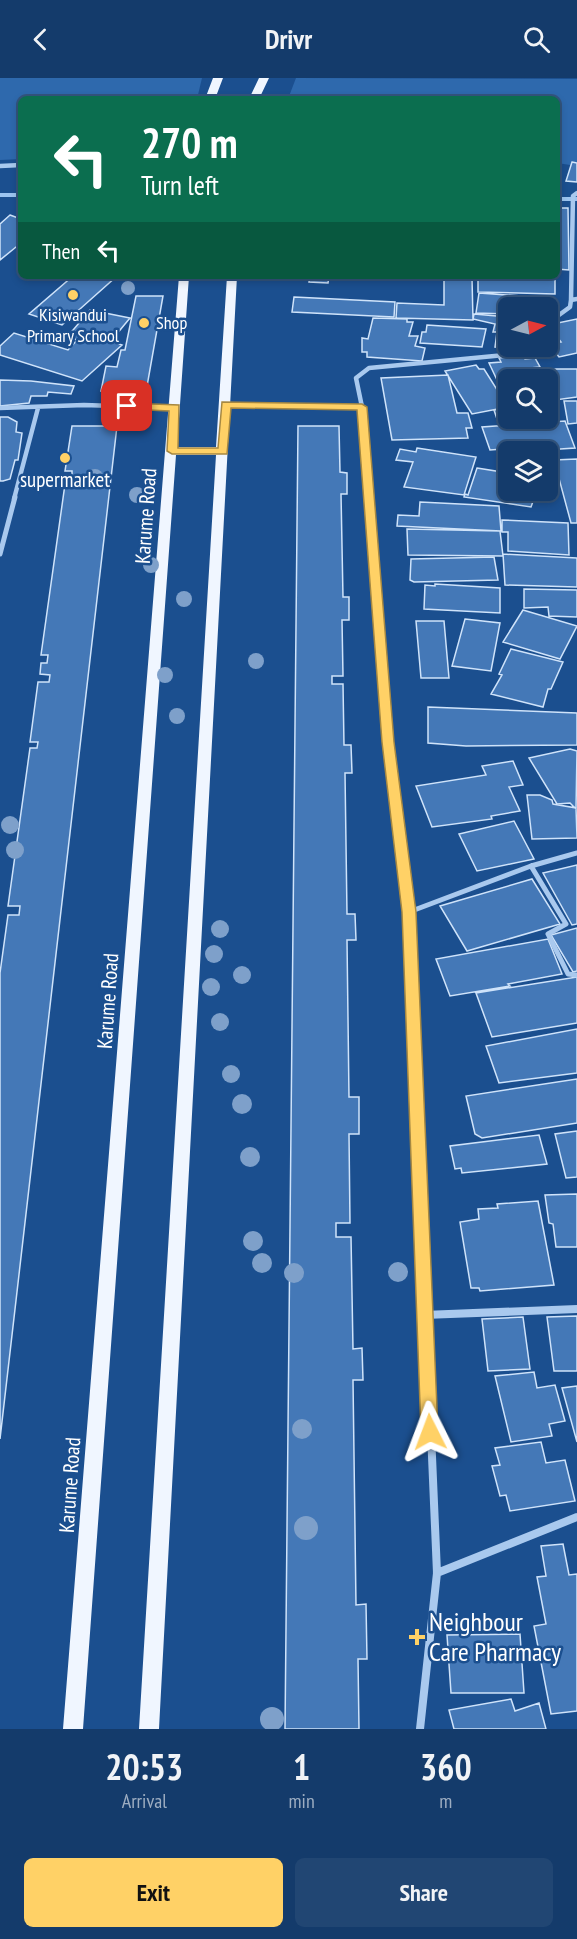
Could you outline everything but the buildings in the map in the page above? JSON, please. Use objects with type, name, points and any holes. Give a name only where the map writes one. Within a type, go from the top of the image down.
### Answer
[{"type":"main road","points":[[211,96],[218,78]]},
{"type":"main road","points":[[255,96],[264,78]]},
{"type":"main road","name":"Karume Road","points":[[73,1729],[184,279]]},
{"type":"main road","points":[[149,1729],[232,279]]},
{"type":"main road","points":[[172,451],[223,452]]},
{"type":"street","points":[[0,166],[18,165]]},
{"type":"street","points":[[558,317],[570,307],[574,299],[573,203],[575,195]]},
{"type":"street","points":[[420,1729],[437,1573],[424,1315],[409,912],[388,742],[362,407],[356,378],[369,368],[498,356]]},
{"type":"street","points":[[0,408],[84,405],[175,408]]},
{"type":"street","points":[[226,405],[362,407]]},
{"type":"street","points":[[0,554],[38,408]]},
{"type":"street","points":[[409,912],[531,866],[577,853]]},
{"type":"street","points":[[531,866],[566,924],[548,934],[568,974],[577,975]]},
{"type":"street","points":[[424,1315],[577,1309]]},
{"type":"street","points":[[437,1573],[577,1516]]},
{"type":"shaded area","points":[[0,78],[202,78],[198,96],[18,96],[18,159],[0,160]]},
{"type":"shaded area","points":[[296,78],[577,79],[577,166],[560,163],[560,96],[289,96]]},
{"type":"waterway","points":[[0,195],[18,195]]},
{"type":"waterway","points":[[562,199],[577,199]]},
{"type":"place","name":"Kisiwandui Primary School","points":[[73,295]]},
{"type":"place","name":"Shop","points":[[144,323]]},
{"type":"place","name":"supermarket","points":[[65,458]]},
{"type":"place","name":"Neighbour Care Pharmacy","points":[[417,1637]]},
{"type":"route","points":[[127,406],[175,408],[172,451],[223,452],[226,405],[362,407],[388,742],[409,912],[430,1432]]}]
